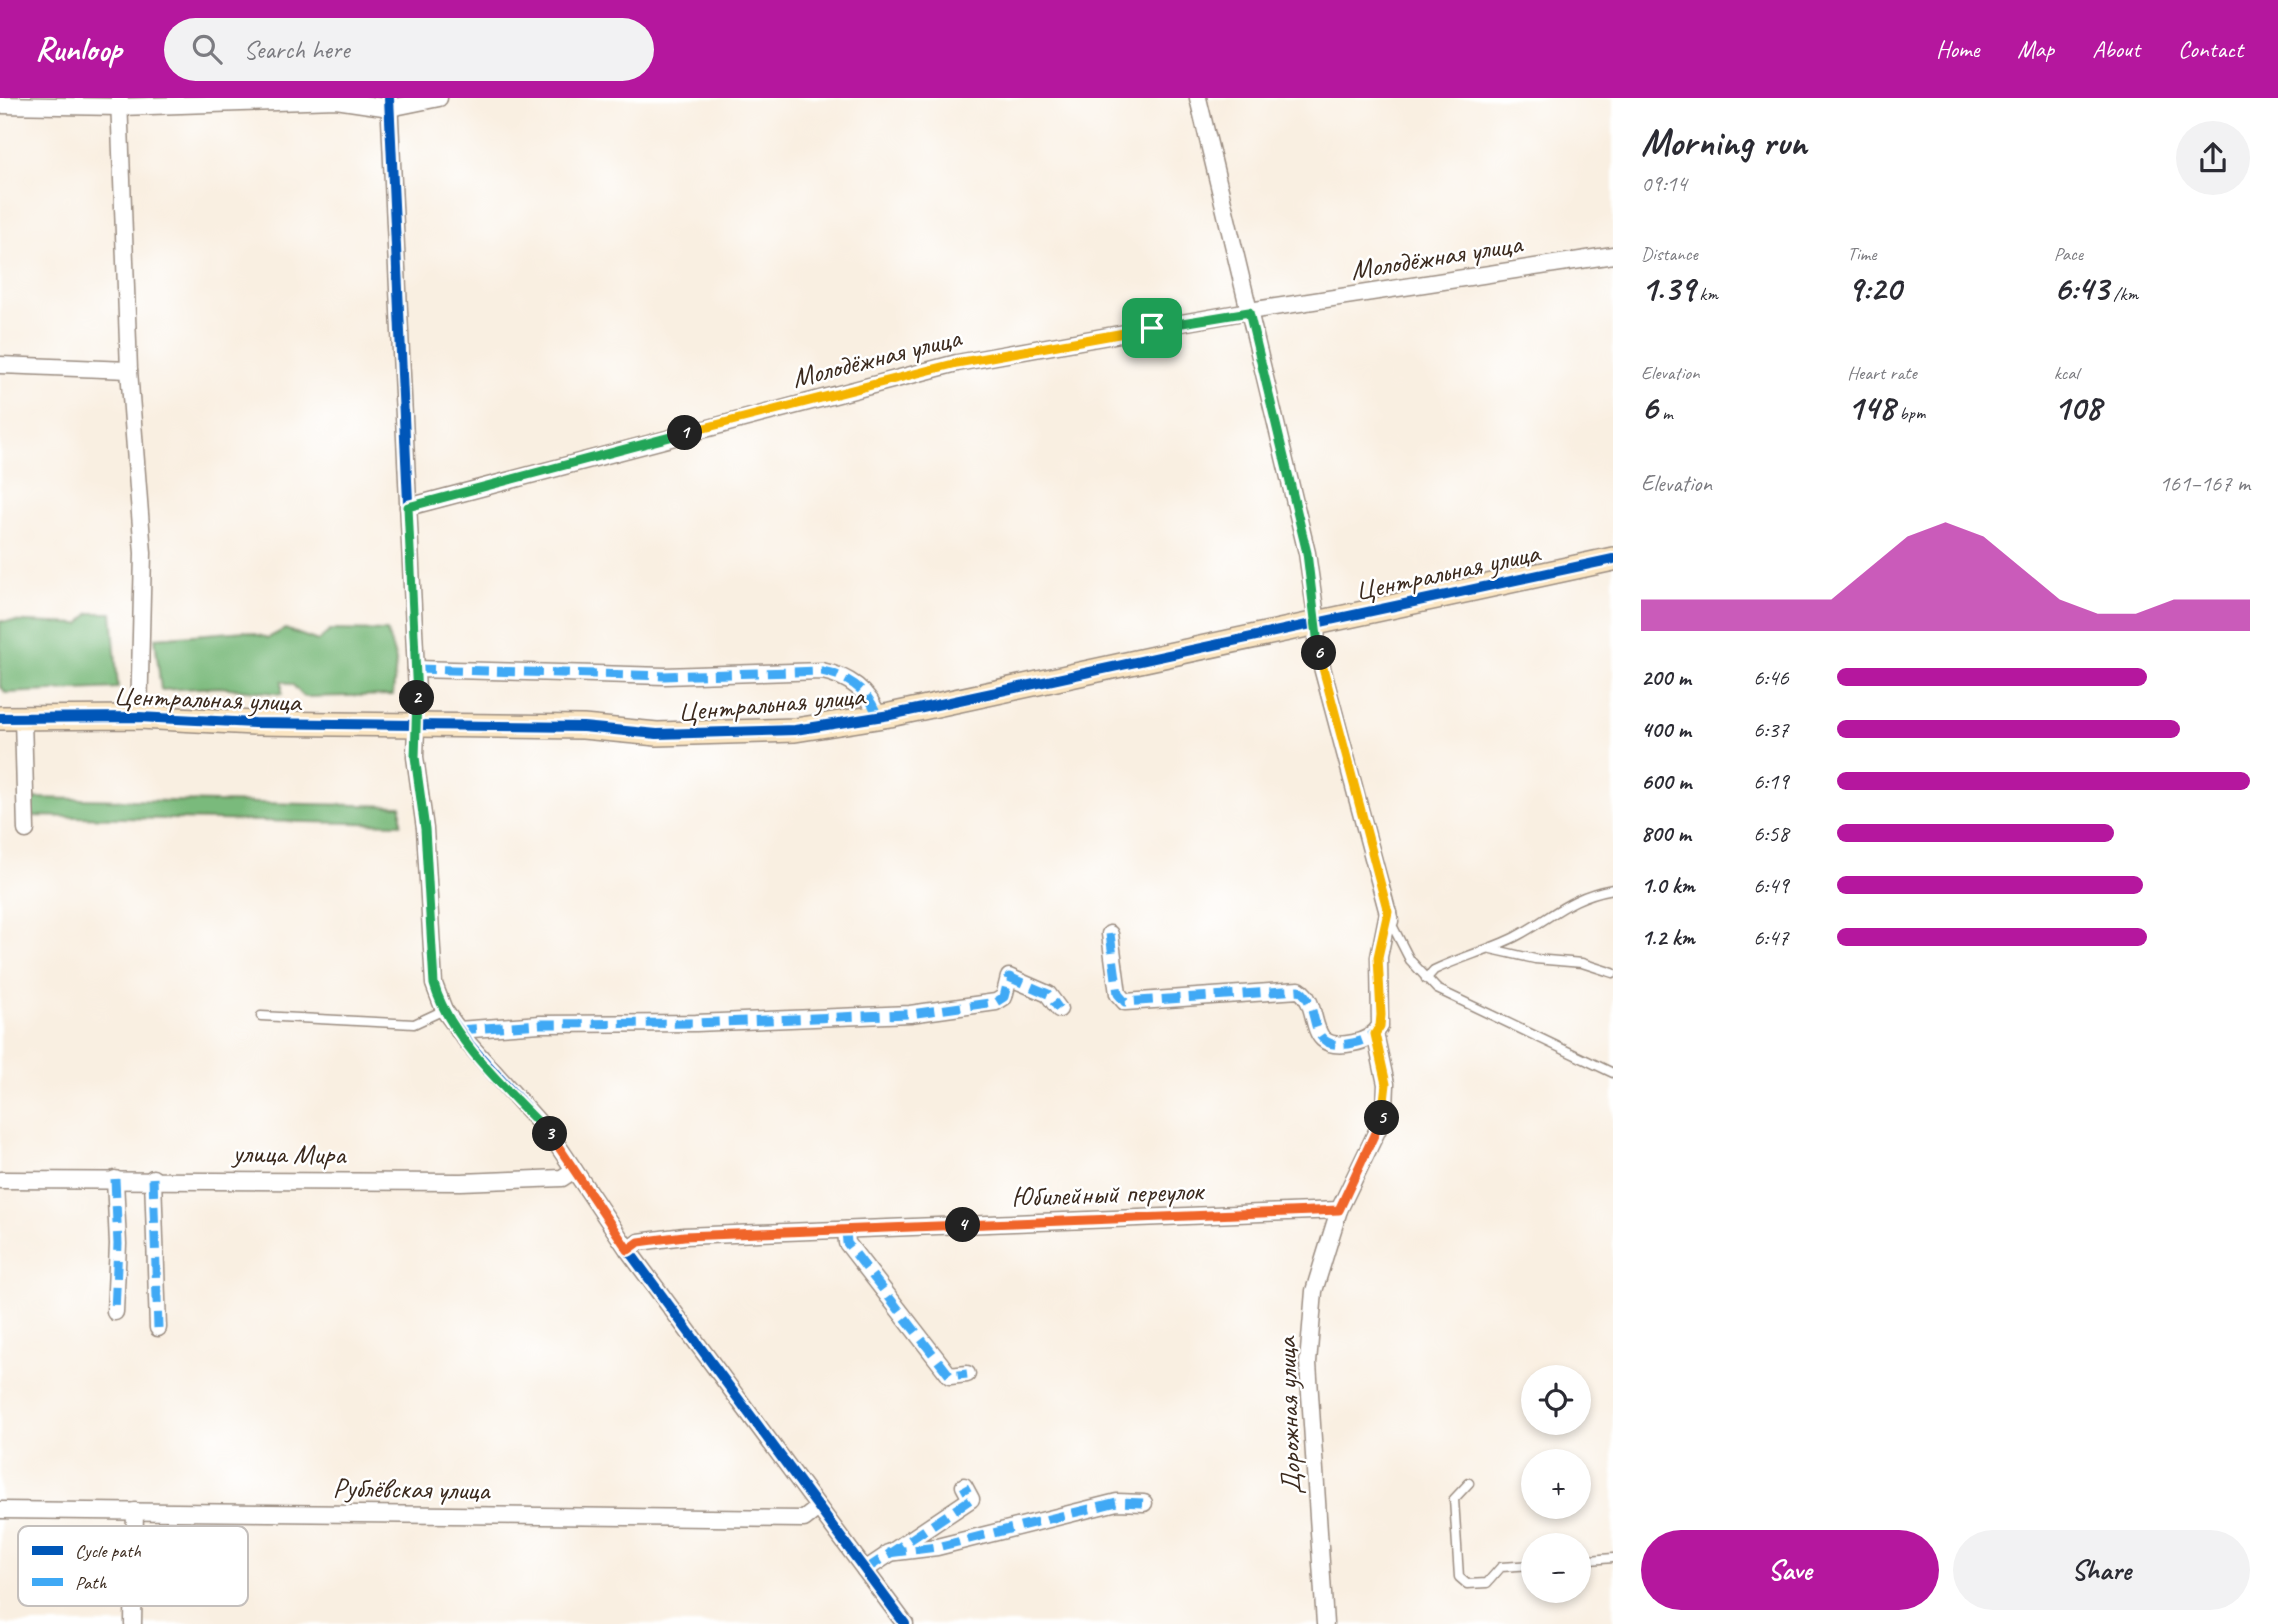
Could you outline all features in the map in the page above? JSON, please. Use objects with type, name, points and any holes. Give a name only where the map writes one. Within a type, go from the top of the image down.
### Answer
[{"type":"street","points":[[0,105],[336,100],[389,103],[439,98]]},
{"type":"street","points":[[1110,934],[1118,994],[1125,1002],[1299,990],[1306,994],[1320,1036],[1328,1042],[1343,1045],[1375,1034],[1380,1026],[1379,948],[1389,916],[1316,645],[1317,623],[1307,553],[1198,98]]},
{"type":"street","points":[[119,103],[130,370],[143,553],[139,717]]},
{"type":"street","points":[[389,103],[416,669],[415,757],[425,829],[434,984],[444,1010],[458,1030],[552,1137],[628,1250],[905,1624]]},
{"type":"street","name":"Молодёжная улица","points":[[408,507],[957,363],[1249,312],[1613,256]]},
{"type":"street","points":[[0,365],[130,370]]},
{"type":"street","name":"Центральная улица","points":[[11,718],[139,717],[254,723],[583,727],[657,734],[795,730],[878,718],[1613,559]]},
{"type":"street","points":[[416,669],[665,676],[822,671],[840,674],[854,683],[874,706],[878,718]]},
{"type":"street","points":[[11,718],[26,830]]},
{"type":"street","points":[[458,1030],[540,1024],[696,1023],[910,1014],[996,1002],[1004,996],[1009,977],[1048,994],[1059,1009]]},
{"type":"street","name":"Дорожная улица","points":[[1325,1624],[1308,1363],[1314,1291],[1339,1210],[1385,1109],[1386,1084],[1375,1034]]},
{"type":"street","name":"улица Мира","points":[[0,1180],[153,1178],[461,1182],[562,1178],[574,1170]]},
{"type":"street","points":[[153,1178],[158,1328]]},
{"type":"street","points":[[115,1179],[118,1244],[116,1312]]},
{"type":"street","name":"Юбилейный переулок","points":[[628,1250],[639,1242],[684,1236],[1339,1210]]},
{"type":"street","points":[[846,1230],[847,1244],[950,1376],[967,1374]]},
{"type":"street","points":[[865,1570],[971,1499],[964,1486]]},
{"type":"street","points":[[888,1553],[937,1547],[1117,1502],[1144,1503]]},
{"type":"street","name":"Рублёвская улица","points":[[0,1510],[804,1519],[818,1508]]},
{"type":"street","points":[[135,1511],[135,1526]]},
{"type":"street","points":[[133,1606],[133,1624]]},
{"type":"lane","points":[[1426,979],[1442,966],[1491,949],[1518,935],[1568,902],[1588,894],[1613,889]]},
{"type":"lane","points":[[1389,916],[1410,960],[1426,979],[1464,1004],[1569,1049],[1613,1073]]},
{"type":"lane","points":[[1491,949],[1535,959],[1582,963],[1613,973]]},
{"type":"lane","points":[[261,1016],[414,1024],[444,1010]]},
{"type":"lane","points":[[1469,1483],[1454,1499],[1459,1577],[1467,1584],[1488,1583],[1502,1567],[1521,1566]]},
{"type":"lane","points":[[1591,1560],[1613,1558]]},
{"type":"green space","points":[[90,613],[112,613],[118,688],[6,693],[0,686],[0,621],[80,624]]},
{"type":"green space","points":[[285,629],[318,641],[331,630],[387,631],[396,661],[393,695],[304,697],[293,685],[282,681],[282,694],[220,687],[161,690],[155,638],[245,631],[268,638]]},
{"type":"green space","points":[[31,798],[401,806],[401,824],[31,816]]},
{"type":"marked path","points":[[416,669],[665,676],[822,671],[832,673],[857,686],[870,700],[878,718]]},
{"type":"marked path","points":[[1110,934],[1118,994],[1125,1002],[1299,990],[1311,1007],[1320,1035],[1327,1042],[1337,1045],[1365,1039],[1380,1026],[1379,957],[1388,912]]},
{"type":"marked path","points":[[458,1030],[540,1024],[696,1023],[910,1014],[996,1002],[1004,997],[1009,977],[1048,994],[1059,1009]]},
{"type":"marked path","points":[[153,1178],[158,1328]]},
{"type":"marked path","points":[[115,1179],[118,1244],[115,1312]]},
{"type":"marked path","points":[[846,1230],[847,1243],[950,1376],[967,1374]]},
{"type":"marked path","points":[[865,1570],[971,1499],[964,1486]]},
{"type":"marked path","points":[[888,1553],[937,1547],[1117,1502],[1144,1503]]},
{"type":"cycle path","points":[[389,98],[417,693],[415,757],[425,829],[434,984],[444,1010],[469,1044],[552,1137],[628,1250],[905,1624]]},
{"type":"cycle path","points":[[0,718],[139,717],[254,723],[583,727],[657,734],[795,730],[890,715],[1613,559]]},
{"type":"route","points":[[1249,312],[1307,553],[1317,623],[1316,645],[1327,677],[1388,912],[1378,957],[1381,1015],[1380,1026],[1375,1034],[1386,1084],[1385,1109],[1339,1210],[684,1236],[639,1242],[628,1250],[552,1137],[469,1044],[444,1010],[434,984],[425,829],[415,757],[417,693],[408,507],[957,363],[1152,328],[1249,312]]}]
